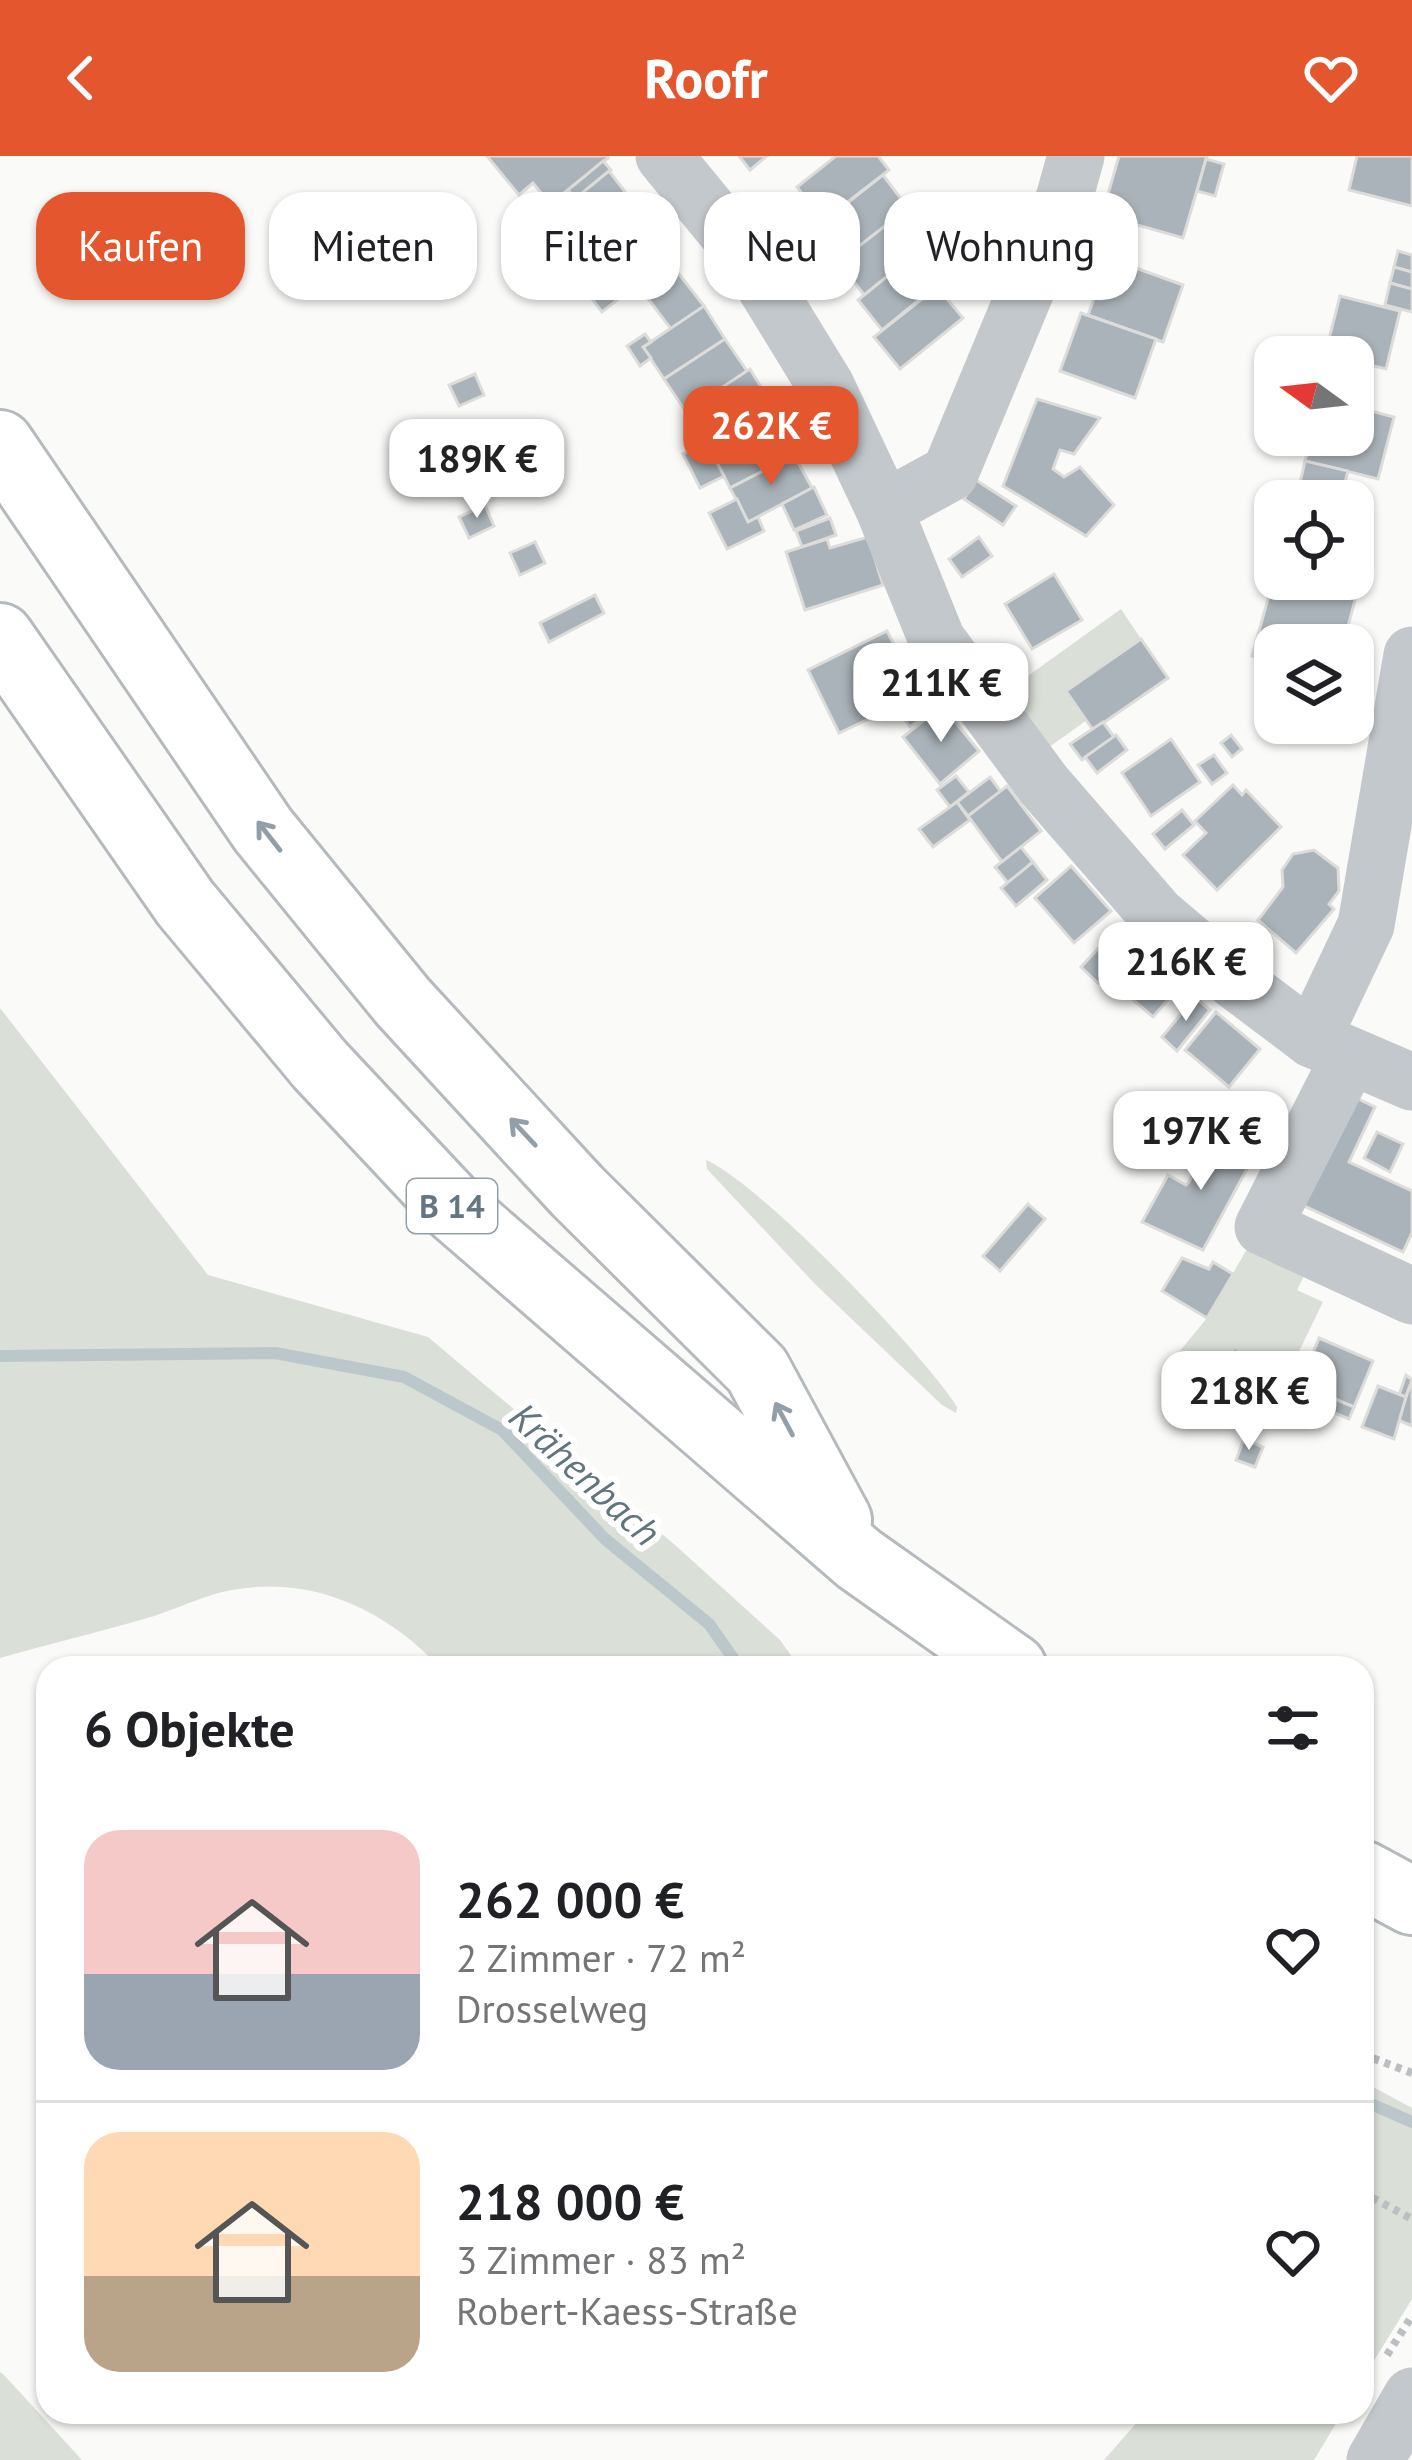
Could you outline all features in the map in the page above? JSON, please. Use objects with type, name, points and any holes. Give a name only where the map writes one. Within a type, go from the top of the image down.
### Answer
[{"type":"main road","name":"B 14","points":[[0,444],[263,830],[403,1002],[577,1191],[757,1370],[859,1559]]},
{"type":"main road","name":"B 14","points":[[0,638],[185,903],[320,1065],[456,1210],[859,1559],[996,1656]]},
{"type":"main road","points":[[1374,1880],[1412,1901]]},
{"type":"street","points":[[664,156],[747,257],[826,386],[884,509],[937,640],[1044,784],[1157,915],[1330,1048],[1412,1082]]},
{"type":"street","points":[[884,509],[950,473],[1064,199],[1076,156]]},
{"type":"street","points":[[1412,655],[1366,925],[1330,1048],[1263,1227],[1412,1296]]},
{"type":"street","points":[[1376,2460],[1412,2396]]},
{"type":"path","points":[[1374,2059],[1412,2073]]},
{"type":"path","points":[[1374,2198],[1412,2219]]},
{"type":"shaded area","points":[[1121,609],[1141,639],[1067,690],[1087,720],[1045,750],[1004,693]]},
{"type":"shaded area","points":[[0,1008],[208,1275],[428,1337],[675,1545],[780,1640],[791,1656],[428,1656],[396,1629],[346,1602],[291,1588],[262,1587],[221,1592],[144,1619],[0,1658]]},
{"type":"shaded area","points":[[706,1160],[764,1201],[840,1273],[912,1349],[957,1407],[956,1413],[816,1285],[707,1169]]},
{"type":"shaded area","points":[[1247,1249],[1305,1274],[1297,1290],[1323,1302],[1264,1423],[1179,1352],[1207,1318]]},
{"type":"shaded area","points":[[1235,1349],[1279,1386],[1261,1408],[1217,1371]]},
{"type":"shaded area","points":[[1374,2087],[1412,2108],[1412,2299],[1374,2361]]},
{"type":"shaded area","points":[[0,2372],[36,2410],[36,2424],[49,2424],[82,2460],[0,2460]]},
{"type":"shaded area","points":[[1136,2424],[1336,2424],[1314,2460],[1104,2460]]},
{"type":"building","points":[[487,156],[608,158],[565,192],[540,192],[533,183],[517,192]]},
{"type":"building","points":[[739,156],[767,156],[750,170]]},
{"type":"building","points":[[836,156],[878,156],[889,170],[860,192],[801,192],[797,187]]},
{"type":"building","points":[[1119,156],[1207,156],[1183,238],[1138,225],[1138,192],[1109,192]]},
{"type":"building","points":[[1357,156],[1412,156],[1412,206],[1349,190]]},
{"type":"building","points":[[1206,159],[1224,164],[1215,196],[1197,191]]},
{"type":"building","points":[[603,161],[611,170],[584,192],[568,190]]},
{"type":"building","points":[[609,171],[625,192],[583,192]]},
{"type":"building","points":[[883,175],[896,192],[884,192],[884,227],[860,246],[860,193]]},
{"type":"building","points":[[884,227],[884,279],[864,295],[860,290],[860,246]]},
{"type":"building","points":[[1398,251],[1412,255],[1412,272],[1394,267]]},
{"type":"building","points":[[1394,267],[1412,272],[1412,289],[1390,283]]},
{"type":"building","points":[[1138,269],[1183,285],[1163,342],[1088,315],[1093,300],[1138,300]]},
{"type":"building","points":[[680,275],[704,306],[671,329],[649,300],[680,300]]},
{"type":"building","points":[[884,279],[884,300],[919,300],[882,330],[860,298]]},
{"type":"building","points":[[1390,283],[1412,289],[1412,312],[1385,305]]},
{"type":"building","points":[[1340,296],[1400,311],[1386,369],[1374,366],[1374,336],[1330,336]]},
{"type":"building","points":[[593,300],[617,300],[602,312]]},
{"type":"building","points":[[921,300],[948,300],[963,318],[900,369],[874,337]]},
{"type":"building","points":[[704,306],[725,339],[664,379],[643,347]]},
{"type":"building","points":[[1081,313],[1156,339],[1135,398],[1060,371]]},
{"type":"building","points":[[645,334],[651,342],[643,347],[651,358],[640,366],[627,346]]},
{"type":"building","points":[[725,339],[747,371],[686,412],[664,379]]},
{"type":"building","points":[[750,369],[781,420],[744,439],[715,392]]},
{"type":"building","points":[[475,374],[484,395],[459,406],[449,385]]},
{"type":"building","points":[[1037,399],[1100,418],[1074,454],[1060,450],[1053,469],[1064,477],[1080,467],[1114,505],[1086,536],[1003,486]]},
{"type":"building","points":[[1374,412],[1394,417],[1378,479],[1305,461],[1306,456],[1374,456]]},
{"type":"building","points":[[777,422],[794,455],[730,488],[713,455]]},
{"type":"building","points":[[717,437],[723,450],[713,455],[724,476],[700,488],[683,454]]},
{"type":"building","points":[[794,455],[812,488],[748,522],[730,488]]},
{"type":"building","points":[[448,457],[458,478],[433,489],[423,468]]},
{"type":"building","points":[[1305,461],[1348,471],[1346,480],[1301,480]]},
{"type":"building","points":[[976,480],[1016,506],[1003,525],[964,499]]},
{"type":"building","points":[[814,487],[827,515],[794,530],[782,504]]},
{"type":"building","points":[[737,499],[748,522],[758,517],[764,531],[727,549],[709,513]]},
{"type":"building","points":[[485,505],[494,526],[469,538],[459,517]]},
{"type":"building","points":[[830,518],[836,535],[802,547],[796,531]]},
{"type":"building","points":[[868,537],[883,585],[805,610],[786,552],[827,539],[830,548]]},
{"type":"building","points":[[979,537],[992,556],[962,577],[949,559]]},
{"type":"building","points":[[535,542],[545,563],[520,575],[510,553]]},
{"type":"building","points":[[1054,574],[1082,620],[1032,649],[1005,604]]},
{"type":"building","points":[[595,595],[604,613],[549,642],[540,623]]},
{"type":"building","points":[[1268,600],[1355,600],[1349,624],[1261,624]]},
{"type":"building","points":[[887,631],[911,678],[865,700],[873,717],[839,733],[808,670]]},
{"type":"building","points":[[1141,639],[1168,678],[1093,730],[1066,691]]},
{"type":"building","points":[[929,691],[940,705],[910,727],[900,713]]},
{"type":"building","points":[[942,706],[979,751],[940,784],[903,737]]},
{"type":"building","points":[[1103,722],[1114,737],[1082,760],[1070,744]]},
{"type":"building","points":[[1116,735],[1127,750],[1097,773],[1085,757]]},
{"type":"building","points":[[1231,735],[1242,749],[1232,757],[1221,743]]},
{"type":"building","points":[[1171,739],[1200,782],[1151,816],[1122,773]]},
{"type":"building","points":[[1214,755],[1227,773],[1212,784],[1198,765]]},
{"type":"building","points":[[956,776],[969,792],[950,807],[937,790]]},
{"type":"building","points":[[990,777],[1001,792],[968,816],[957,802]]},
{"type":"building","points":[[1233,785],[1242,795],[1246,790],[1281,827],[1217,890],[1183,855],[1206,833],[1195,821]]},
{"type":"building","points":[[1007,786],[1041,831],[1002,862],[968,816]]},
{"type":"building","points":[[957,802],[970,820],[933,847],[919,829]]},
{"type":"building","points":[[1182,810],[1194,825],[1165,849],[1153,834]]},
{"type":"building","points":[[1021,847],[1033,862],[1008,883],[995,867]]},
{"type":"building","points":[[1314,850],[1338,868],[1339,891],[1329,904],[1334,909],[1296,953],[1258,920],[1283,887],[1282,870],[1293,854]]},
{"type":"building","points":[[1033,862],[1047,880],[1016,906],[1001,888]]},
{"type":"building","points":[[1071,866],[1111,911],[1074,943],[1035,898]]},
{"type":"building","points":[[1108,938],[1125,954],[1098,983],[1081,967]]},
{"type":"building","points":[[1152,941],[1184,981],[1153,1017],[1109,979],[1140,942]]},
{"type":"building","points":[[1195,997],[1210,1010],[1177,1051],[1162,1037]]},
{"type":"building","points":[[1216,1012],[1260,1049],[1229,1087],[1185,1050]]},
{"type":"building","points":[[1352,1096],[1375,1107],[1349,1162],[1412,1191],[1412,1233],[1403,1252],[1296,1202]]},
{"type":"building","points":[[1213,1131],[1255,1154],[1203,1250],[1142,1222],[1168,1175],[1186,1185],[1189,1182]]},
{"type":"building","points":[[1377,1132],[1403,1144],[1390,1172],[1364,1158]]},
{"type":"building","points":[[1028,1204],[1045,1219],[1000,1271],[983,1256]]},
{"type":"building","points":[[1182,1258],[1209,1269],[1213,1262],[1233,1274],[1207,1318],[1162,1291]]},
{"type":"building","points":[[1319,1338],[1373,1361],[1354,1407],[1300,1385]]},
{"type":"building","points":[[1406,1375],[1412,1380],[1401,1411],[1394,1409]]},
{"type":"building","points":[[1412,1380],[1412,1426],[1398,1420]]},
{"type":"building","points":[[1378,1386],[1406,1397],[1394,1439],[1362,1427]]},
{"type":"building","points":[[1321,1393],[1354,1407],[1349,1419],[1316,1405]]},
{"type":"building","points":[[1244,1439],[1263,1447],[1255,1467],[1236,1460]]},
{"type":"waterway","name":"Krähenbach","points":[[0,1356],[275,1353],[404,1377],[502,1430],[605,1539],[709,1624],[732,1656]]},
{"type":"waterway","name":"Krähenbach","points":[[1374,2105],[1412,2122]]}]
